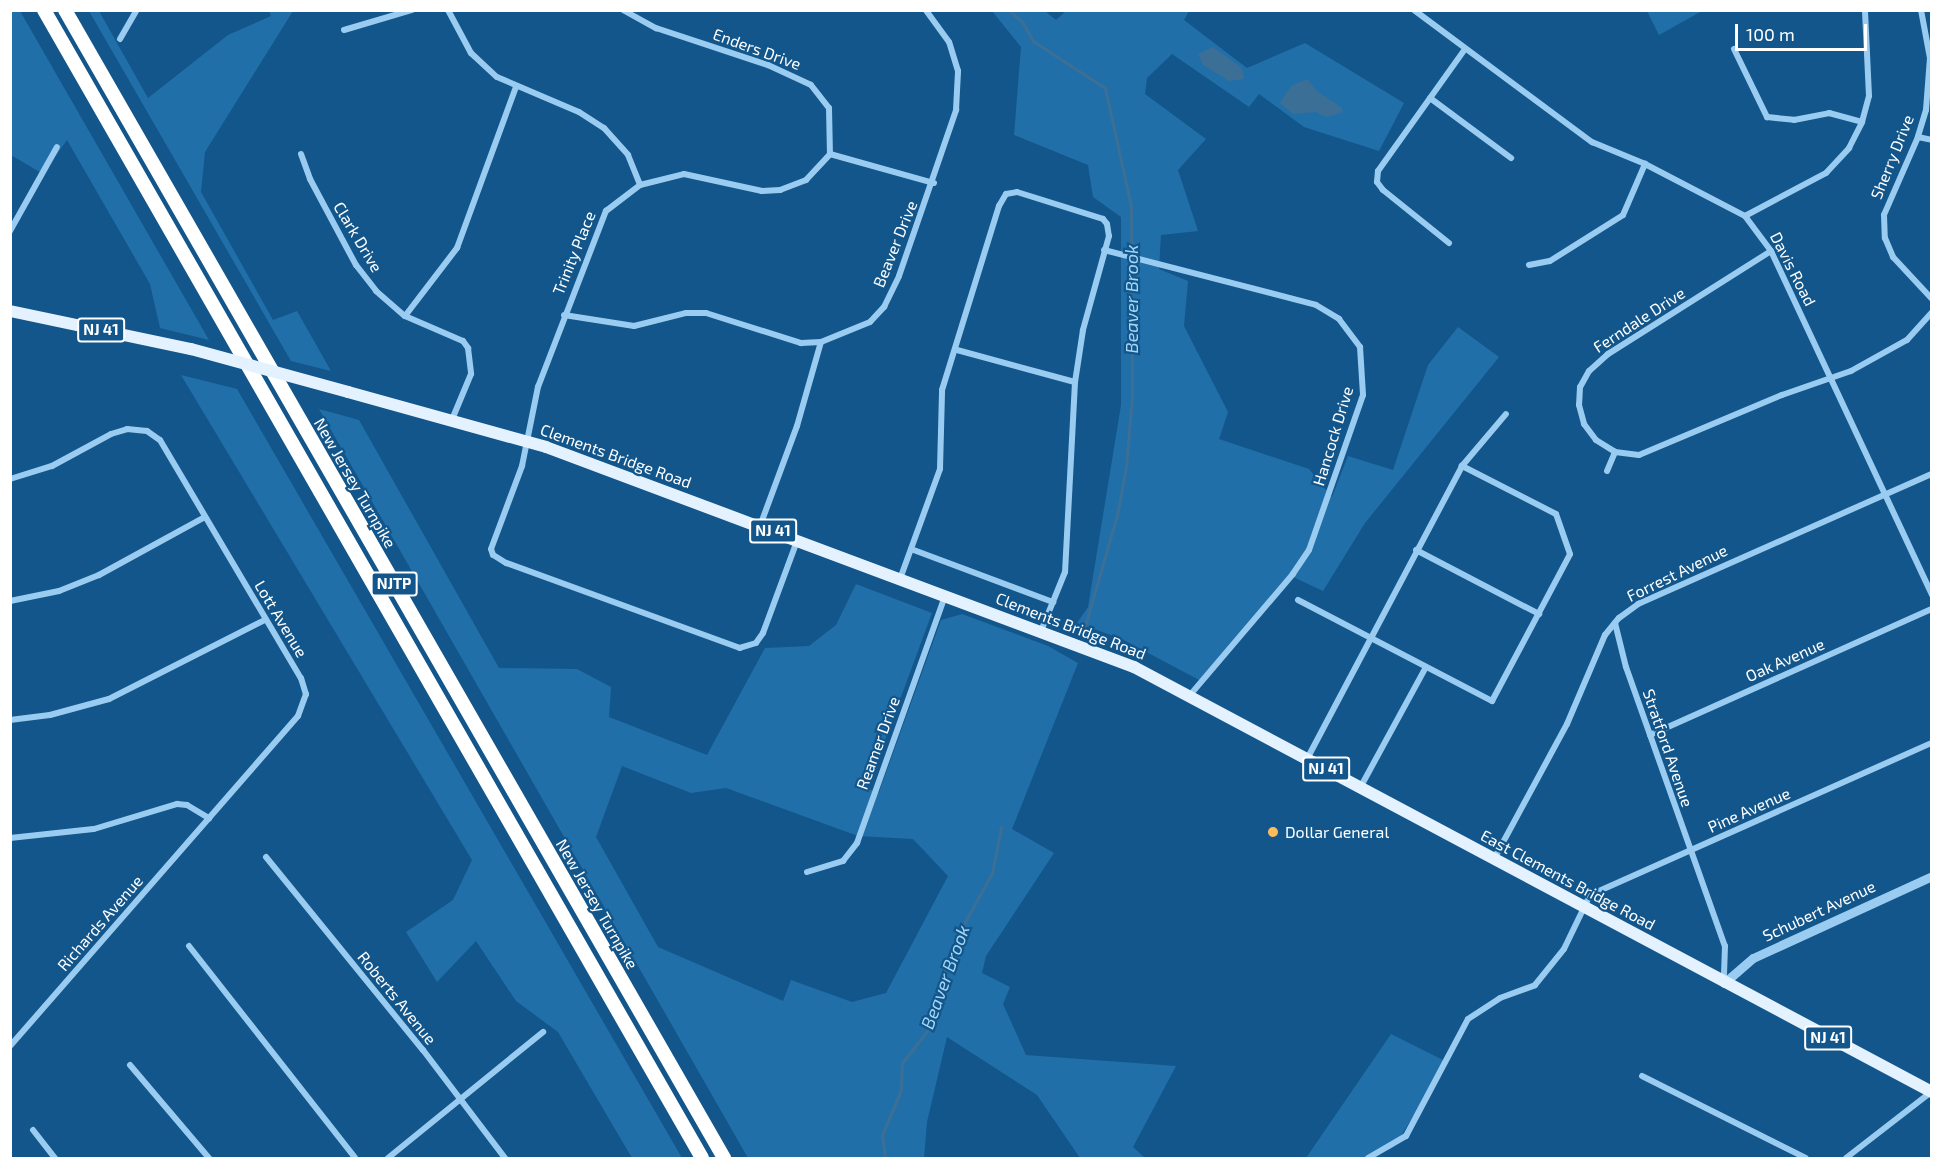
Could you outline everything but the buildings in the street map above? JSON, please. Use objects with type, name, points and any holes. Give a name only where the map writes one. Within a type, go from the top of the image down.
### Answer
[{"type":"highway","name":"NJTP","points":[[44,10],[702,1158]]},
{"type":"highway","name":"New Jersey Turnpike","points":[[65,10],[724,1158]]},
{"type":"main road","name":"Clements Bridge Road","points":[[10,311],[192,349],[451,423],[528,442],[760,526],[1134,667],[1189,696]]},
{"type":"main road","name":"East Clements Bridge Road","points":[[1189,696],[1931,1092]]},
{"type":"street","points":[[120,39],[137,10]]},
{"type":"street","points":[[344,30],[412,10]]},
{"type":"street","points":[[448,10],[471,53],[516,87],[579,112],[604,128],[628,155],[640,185]]},
{"type":"street","name":"Enders Drive","points":[[624,10],[656,28],[768,65],[811,85],[829,108],[830,154]]},
{"type":"street","name":"Beaver Drive","points":[[564,315],[634,326],[686,314],[706,313],[801,343],[821,342],[870,322],[884,308],[934,183],[959,85],[949,42],[926,10]]},
{"type":"street","name":"Davis Road","points":[[1413,10],[1592,142],[1645,164],[1745,216],[1771,251],[1932,595]]},
{"type":"street","points":[[1745,216],[1826,173],[1849,148],[1862,122],[1869,96],[1865,10]]},
{"type":"street","name":"Sherry Drive","points":[[1921,10],[1930,84],[1918,137],[1889,198],[1884,227],[1893,257],[1932,299]]},
{"type":"street","points":[[1449,243],[1383,190],[1377,182],[1378,171],[1465,49]]},
{"type":"street","points":[[1734,49],[1767,117],[1787,121],[1829,113],[1862,122]]},
{"type":"street","points":[[405,316],[457,249],[516,87]]},
{"type":"street","points":[[1430,98],[1511,158]]},
{"type":"street","points":[[1918,137],[1932,140]]},
{"type":"street","points":[[10,231],[57,147]]},
{"type":"street","name":"Clark Drive","points":[[301,154],[310,179],[356,265],[376,291],[405,316],[463,341],[468,348],[471,374],[451,423]]},
{"type":"street","points":[[830,154],[934,183]]},
{"type":"street","name":"Trinity Place","points":[[797,540],[763,633],[752,644],[740,648],[493,555],[492,544],[528,442],[538,387],[606,210],[640,185],[684,174],[751,189],[780,190],[806,180],[830,154]]},
{"type":"street","points":[[1529,265],[1550,261],[1623,215],[1645,164]]},
{"type":"street","points":[[900,579],[940,469],[942,390],[957,350],[999,206],[1006,194],[1017,192],[1103,219],[1109,230],[1083,330],[1076,382],[1065,572],[1041,632]]},
{"type":"street","name":"Hancock Drive","points":[[1104,250],[1316,305],[1339,319],[1360,347],[1363,395],[1309,550],[1293,574],[1189,696]]},
{"type":"street","name":"Ferndale Drive","points":[[1615,452],[1596,440],[1584,424],[1579,405],[1580,387],[1588,371],[1608,354],[1771,251]]},
{"type":"street","points":[[1607,471],[1615,452],[1639,455],[1782,395],[1831,379],[1897,347],[1932,312]]},
{"type":"street","points":[[760,526],[797,426],[821,342]]},
{"type":"street","points":[[957,350],[1076,382]]},
{"type":"street","points":[[1306,759],[1462,466],[1506,414]]},
{"type":"street","name":"Lott Avenue","points":[[10,479],[52,466],[111,434],[142,430],[166,448],[265,620],[302,678],[305,703],[209,818]]},
{"type":"street","points":[[1298,600],[1489,702],[1570,554],[1556,514],[1462,466]]},
{"type":"street","name":"Forrest Avenue","points":[[1494,859],[1567,724],[1605,635],[1615,623],[1638,604],[1932,474]]},
{"type":"street","points":[[10,601],[59,591],[99,575],[205,517]]},
{"type":"street","points":[[911,549],[1053,602]]},
{"type":"street","points":[[1416,550],[1539,614]]},
{"type":"street","name":"Reamer Drive","points":[[807,872],[843,861],[857,843],[945,596]]},
{"type":"street","name":"Oak Avenue","points":[[1650,735],[1932,609]]},
{"type":"street","points":[[10,720],[50,715],[109,699],[265,620]]},
{"type":"street","name":"Stratford Avenue","points":[[1615,623],[1650,735],[1725,946],[1728,962],[1724,983]]},
{"type":"street","points":[[1360,788],[1425,669]]},
{"type":"street","name":"Pine Avenue","points":[[1582,907],[1590,895],[1932,743]]},
{"type":"street","points":[[10,838],[94,829],[177,804],[187,805],[209,818]]},
{"type":"street","name":"Richards Avenue","points":[[10,1046],[209,818]]},
{"type":"street","name":"Roberts Avenue","points":[[266,857],[423,1050],[504,1158]]},
{"type":"street","name":"Schubert Avenue","points":[[1724,983],[1753,958],[1932,876]]},
{"type":"street","points":[[1368,1158],[1406,1136],[1468,1019],[1500,998],[1535,985],[1564,949],[1582,907]]},
{"type":"street","points":[[189,946],[356,1158]]},
{"type":"street","points":[[388,1158],[460,1102],[543,1032]]},
{"type":"street","points":[[130,1065],[209,1158]]},
{"type":"street","points":[[1642,1076],[1806,1158]]},
{"type":"street","points":[[1846,1158],[1931,1092]]},
{"type":"street","points":[[33,1130],[56,1158]]},
{"type":"shaded area","points":[[11,11],[20,11],[209,340],[160,328],[150,284],[67,140],[43,174],[11,155]]},
{"type":"shaded area","points":[[89,11],[99,11],[148,98],[228,35],[271,16],[269,11],[293,11],[205,152],[201,192],[273,320],[297,311],[331,371],[291,361]]},
{"type":"shaded area","points":[[992,11],[1045,11],[1056,20],[1066,11],[1189,11],[1184,20],[1247,68],[1305,43],[1404,103],[1379,151],[1304,127],[1259,94],[1249,107],[1172,54],[1147,78],[1145,94],[1206,139],[1178,170],[1198,231],[1161,235],[1159,269],[1188,281],[1184,326],[1228,412],[1219,439],[1309,469],[1332,497],[1348,456],[1393,470],[1428,365],[1458,327],[1499,357],[1365,523],[1323,591],[1289,575],[1201,681],[1122,639],[1077,623],[1088,607],[1121,405],[1121,217],[1093,197],[1088,165],[1014,135],[1021,47]]},
{"type":"shaded area","points":[[1647,11],[1702,11],[1659,35]]},
{"type":"shaded area","points":[[1213,47],[1242,68],[1244,79],[1229,81],[1203,65],[1198,54]]},
{"type":"shaded area","points":[[1307,79],[1317,91],[1342,108],[1342,113],[1326,117],[1316,112],[1293,114],[1280,103],[1291,86]]},
{"type":"shaded area","points":[[181,375],[237,389],[682,1158],[632,1158],[558,1032],[516,1001],[476,941],[437,982],[406,932],[453,900],[472,860]]},
{"type":"shaded area","points":[[319,409],[359,420],[499,668],[577,669],[611,687],[609,717],[707,755],[765,648],[809,646],[836,625],[856,584],[932,613],[867,789],[879,792],[941,620],[962,614],[1048,646],[1078,663],[1012,829],[1054,853],[986,956],[982,973],[1010,987],[1003,1004],[1026,1055],[1176,1066],[1133,1147],[1145,1158],[1080,1158],[1037,1095],[947,1037],[927,1122],[924,1158],[748,1158]],"holes":[[[622,766],[691,793],[726,788],[858,836],[913,839],[948,876],[886,993],[852,1002],[791,980],[783,1001],[658,947],[596,837]]]},
{"type":"shaded area","points":[[1391,1034],[1447,1062],[1394,1147],[1371,1158],[1306,1158]]},
{"type":"waterway","name":"Beaver Brook","points":[[1009,10],[1023,23],[1033,41],[1105,88],[1131,206],[1132,397],[1126,467],[1117,515],[1083,633]]},
{"type":"waterway","name":"Beaver Brook","points":[[885,1158],[882,1135],[901,1090],[902,1063],[931,1026],[942,977],[966,920],[992,873],[1001,827]]},
{"type":"place","name":"Dollar General","points":[[1273,832]]}]
